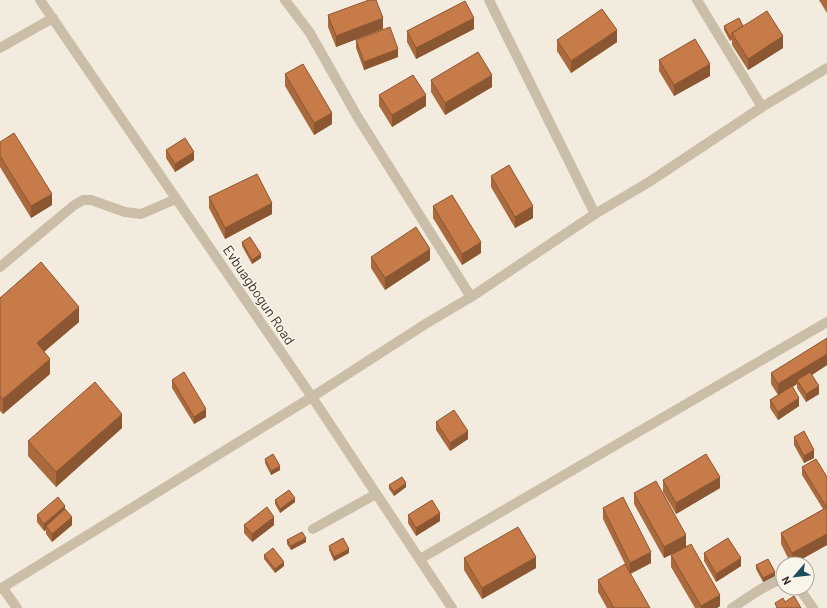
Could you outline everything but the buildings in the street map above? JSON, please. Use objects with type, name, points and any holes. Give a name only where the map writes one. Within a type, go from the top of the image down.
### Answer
[{"type":"street","name":"Evbuagbogun Road","points":[[40,0],[312,397],[452,608]]},
{"type":"street","points":[[285,0],[310,33],[357,116],[471,297]]},
{"type":"street","points":[[489,0],[595,214]]},
{"type":"street","points":[[697,0],[762,107]]},
{"type":"street","points":[[0,48],[53,18]]},
{"type":"street","points":[[17,608],[1,588],[312,397],[427,323],[471,297],[595,214],[649,182],[762,107],[827,68]]},
{"type":"street","points":[[0,267],[73,206],[83,200],[91,200],[125,212],[141,214],[176,199]]},
{"type":"street","points":[[420,560],[827,322]]},
{"type":"street","points":[[313,529],[376,494]]},
{"type":"street","points":[[732,608],[775,582]]},
{"type":"street","points":[[805,596],[813,608]]}]
